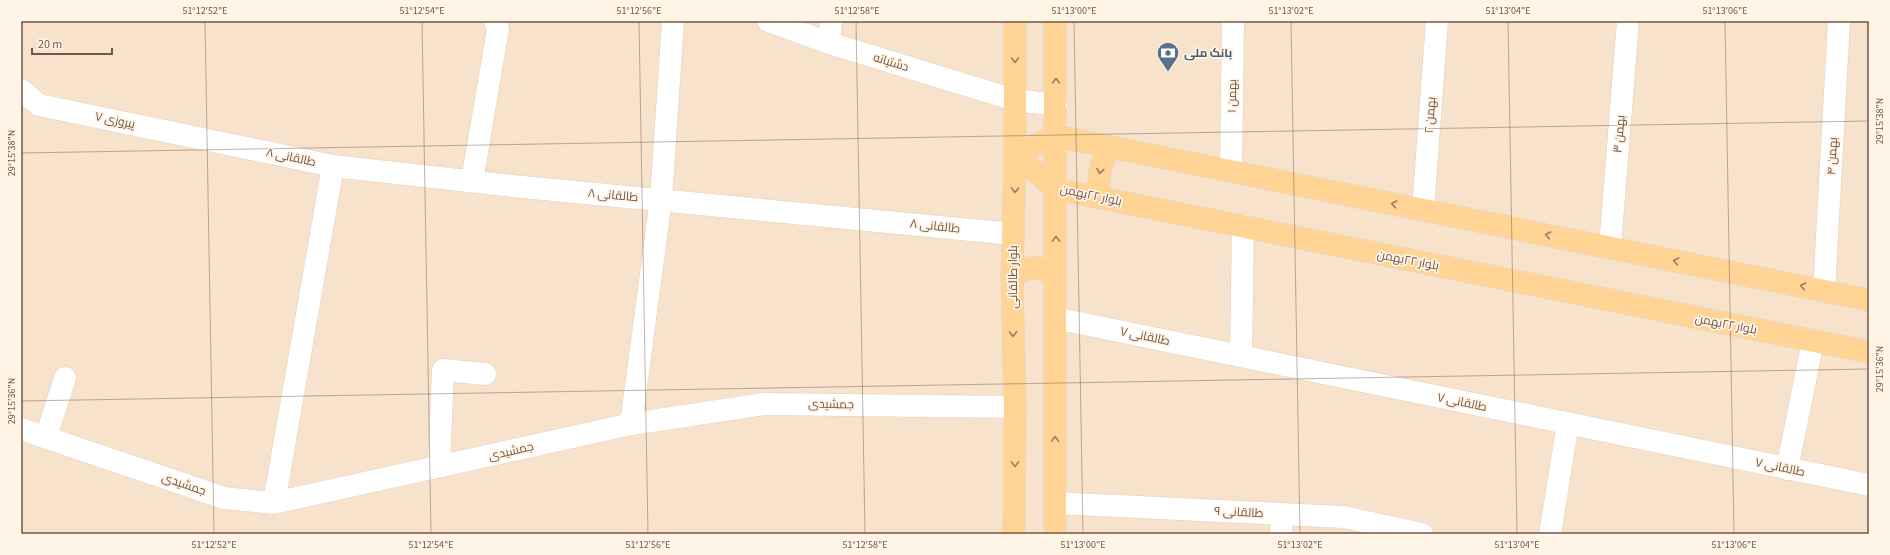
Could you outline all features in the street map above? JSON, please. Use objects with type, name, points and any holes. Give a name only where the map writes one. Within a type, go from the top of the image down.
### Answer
[{"type":"main road","name":"بلوار طالقانی","points":[[1014,534],[1015,407],[1012,280],[1016,154],[1015,21]]},
{"type":"main road","points":[[1055,21],[1055,534]]},
{"type":"main road","points":[[1016,154],[1056,136],[1869,300]]},
{"type":"main road","points":[[1099,198],[1098,180],[1101,162],[1109,147]]},
{"type":"main road","name":"بلوار ۲۲بهمن","points":[[1016,154],[1056,189],[1869,352]]},
{"type":"main road","points":[[1012,280],[1020,271],[1031,267],[1045,269],[1056,277]]},
{"type":"street","points":[[472,181],[498,28],[495,21]]},
{"type":"street","points":[[631,424],[661,199],[673,21]]},
{"type":"street","name":"دشتیانه","points":[[768,21],[830,43],[1015,100],[1056,105]]},
{"type":"street","points":[[830,43],[831,21]]},
{"type":"street","name":"بهمن ۱","points":[[1231,171],[1233,21]]},
{"type":"street","name":"بهمن ۲","points":[[1423,210],[1437,21]]},
{"type":"street","name":"بهمن ۳","points":[[1610,247],[1628,21]]},
{"type":"street","name":"بهمن ۴","points":[[1824,291],[1840,21]]},
{"type":"street","name":"پیروزی ۷","points":[[21,90],[39,105],[214,141]]},
{"type":"street","name":"طالقانی ۸","points":[[214,141],[333,166],[1013,234]]},
{"type":"street","points":[[274,504],[333,166]]},
{"type":"street","points":[[1241,356],[1243,226]]},
{"type":"street","name":"طالقانی ۷","points":[[1055,318],[1869,486]]},
{"type":"street","points":[[1787,469],[1813,341]]},
{"type":"street","points":[[439,467],[443,370],[485,374]]},
{"type":"street","points":[[46,438],[65,378]]},
{"type":"street","name":"جمشیدی","points":[[21,429],[224,498],[274,504],[631,424],[765,404],[1015,407]]},
{"type":"street","points":[[1550,534],[1568,423]]},
{"type":"street","name":"طالقانی ۹","points":[[1055,503],[1282,524],[1344,517],[1422,534]]},
{"type":"shaded area","points":[[21,21],[1869,21],[1869,534],[21,534]]},
{"type":"place","name":"بانک ملی","points":[[1168,72]]}]
